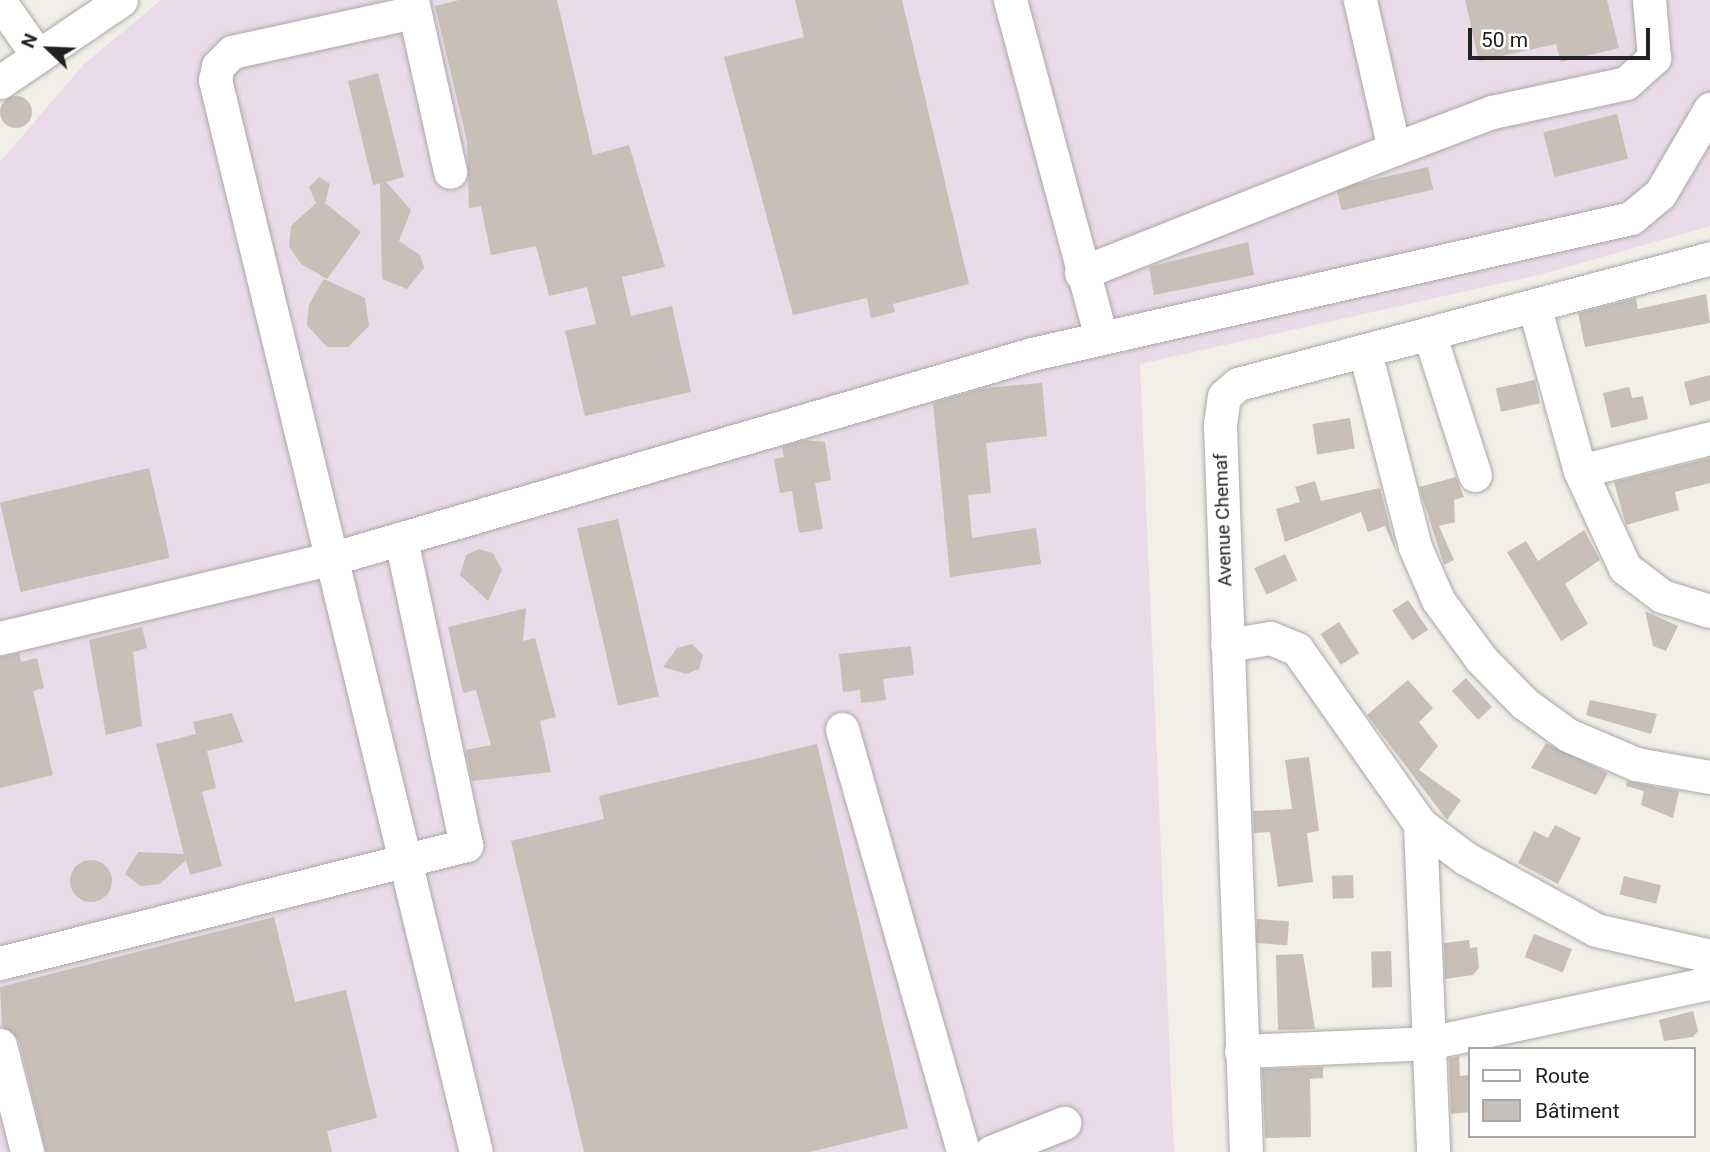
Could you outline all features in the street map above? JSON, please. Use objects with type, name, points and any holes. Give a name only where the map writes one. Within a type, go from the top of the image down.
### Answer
[{"type":"street","points":[[0,82],[121,0]]},
{"type":"street","points":[[1010,0],[1081,273],[1101,337]]},
{"type":"street","points":[[1360,0],[1394,149]]},
{"type":"street","points":[[1081,273],[1493,112],[1626,83],[1654,58],[1649,0]]},
{"type":"street","points":[[0,2],[37,56]]},
{"type":"street","points":[[450,172],[413,6],[232,52],[218,65],[215,80],[334,558],[476,1152]]},
{"type":"street","points":[[0,638],[334,558],[1101,337],[1631,218],[1660,194],[1710,109]]},
{"type":"street","name":"Avenue Chemaf","points":[[1246,1152],[1227,645],[1224,396],[1238,384],[1535,309],[1710,258]]},
{"type":"street","points":[[1535,309],[1580,471],[1625,568],[1662,596],[1710,611]]},
{"type":"street","points":[[1430,336],[1475,475]]},
{"type":"street","points":[[1366,352],[1415,547],[1438,600],[1480,659],[1524,703],[1568,735],[1636,764],[1710,776]]},
{"type":"street","points":[[1580,471],[1710,438]]},
{"type":"street","points":[[0,963],[458,850],[468,835],[401,539]]},
{"type":"street","points":[[1227,645],[1270,638],[1297,649],[1420,824],[1500,879],[1596,930],[1710,956]]},
{"type":"street","points":[[842,729],[963,1152]]},
{"type":"street","points":[[1420,824],[1433,1152]]},
{"type":"street","points":[[1241,1051],[1429,1043],[1710,983]]},
{"type":"street","points":[[0,1045],[27,1152]]},
{"type":"street","points":[[991,1152],[1064,1123]]},
{"type":"shaded area","points":[[161,0],[1710,0],[1710,226],[1543,274],[1140,364],[1174,1152],[0,1152],[0,162],[84,64]]},
{"type":"building","points":[[459,0],[557,0],[593,155],[629,145],[665,267],[622,277],[631,316],[672,306],[691,392],[585,416],[565,331],[596,324],[587,287],[549,296],[536,246],[491,255],[481,206],[469,208],[467,141],[435,6]]},
{"type":"building","points":[[795,0],[902,0],[969,284],[893,304],[895,312],[871,318],[867,298],[793,315],[724,57],[804,37]]},
{"type":"building","points":[[1465,0],[1607,0],[1619,48],[1561,62],[1556,44],[1479,61]]},
{"type":"building","points":[[378,73],[404,177],[386,182],[411,210],[399,241],[420,255],[424,268],[407,289],[382,279],[380,183],[373,185],[348,81]]},
{"type":"building","points":[[16,96],[28,100],[32,112],[28,124],[16,128],[4,124],[0,112],[4,100]]},
{"type":"building","points":[[1617,114],[1628,159],[1554,177],[1543,132]]},
{"type":"building","points":[[1428,167],[1433,189],[1342,211],[1336,188]]},
{"type":"building","points":[[319,177],[330,184],[325,203],[361,232],[327,279],[301,264],[289,247],[291,226],[316,203],[309,187]]},
{"type":"building","points":[[1248,242],[1254,275],[1154,295],[1149,267]]},
{"type":"building","points":[[324,279],[365,298],[369,326],[348,347],[327,347],[307,325],[309,304]]},
{"type":"building","points":[[1706,294],[1710,323],[1585,347],[1578,313],[1636,298],[1638,309]]},
{"type":"building","points":[[1710,375],[1710,400],[1690,406],[1684,382]]},
{"type":"building","points":[[1535,380],[1540,403],[1501,412],[1496,388]]},
{"type":"building","points":[[1042,383],[1047,436],[986,443],[991,493],[968,495],[972,538],[1036,528],[1041,564],[950,577],[933,403],[984,388]]},
{"type":"building","points":[[1629,387],[1632,398],[1643,396],[1648,419],[1611,428],[1603,393]]},
{"type":"building","points":[[1350,418],[1355,449],[1317,455],[1312,424]]},
{"type":"building","points":[[805,440],[825,442],[831,480],[815,483],[823,529],[799,533],[792,491],[780,493],[774,459],[784,457],[782,447]]},
{"type":"building","points":[[1710,458],[1710,483],[1675,492],[1679,510],[1626,525],[1614,482]]},
{"type":"building","points":[[149,468],[170,558],[21,592],[0,502]]},
{"type":"building","points":[[1456,477],[1464,497],[1454,500],[1455,522],[1439,526],[1454,560],[1444,565],[1419,487]]},
{"type":"building","points":[[1315,481],[1321,501],[1380,488],[1397,554],[1385,526],[1368,532],[1361,512],[1285,542],[1276,509],[1300,502],[1295,487]]},
{"type":"building","points":[[618,519],[659,696],[618,706],[577,528]]},
{"type":"building","points":[[1584,530],[1600,560],[1565,584],[1588,624],[1561,641],[1507,552],[1526,541],[1538,561]]},
{"type":"building","points":[[479,549],[493,553],[502,570],[488,601],[460,575],[466,555]]},
{"type":"building","points":[[1285,554],[1297,580],[1266,595],[1254,568]]},
{"type":"building","points":[[1408,600],[1428,630],[1412,640],[1392,611]]},
{"type":"building","points":[[526,608],[523,641],[535,638],[556,717],[540,721],[551,772],[472,781],[466,750],[491,745],[476,690],[463,693],[448,627]]},
{"type":"building","points":[[1645,611],[1678,626],[1666,651],[1653,646]]},
{"type":"building","points":[[1339,622],[1359,653],[1341,665],[1321,634]]},
{"type":"building","points":[[142,627],[147,648],[133,652],[142,726],[106,735],[89,640]]},
{"type":"building","points":[[692,644],[703,655],[699,669],[686,674],[663,667],[677,648]]},
{"type":"building","points":[[911,646],[914,675],[883,679],[886,700],[861,703],[860,690],[843,692],[839,654]]},
{"type":"building","points":[[19,653],[21,662],[37,658],[44,688],[33,691],[53,775],[0,788],[0,657]]},
{"type":"building","points":[[1466,678],[1492,707],[1478,720],[1452,691]]},
{"type":"building","points":[[1408,680],[1433,708],[1419,722],[1438,746],[1419,770],[1461,800],[1447,820],[1367,715]]},
{"type":"building","points":[[1590,700],[1657,714],[1651,734],[1586,715]]},
{"type":"building","points":[[232,713],[243,742],[207,751],[216,788],[202,792],[222,866],[190,875],[186,860],[160,884],[141,886],[125,874],[138,852],[184,854],[156,744],[196,734],[193,722]]},
{"type":"building","points":[[1546,743],[1608,773],[1596,795],[1531,768]]},
{"type":"building","points":[[817,744],[908,1128],[810,1152],[584,1152],[511,841],[604,819],[599,796]]},
{"type":"building","points":[[1309,757],[1319,831],[1307,833],[1313,882],[1278,887],[1270,832],[1254,833],[1253,811],[1292,809],[1285,760]]},
{"type":"building","points":[[1627,781],[1679,791],[1673,818],[1641,805],[1644,791],[1626,786]]},
{"type":"building","points":[[1555,825],[1581,838],[1558,884],[1518,863],[1534,831],[1548,838]]},
{"type":"building","points":[[91,860],[106,866],[112,881],[106,896],[91,902],[76,896],[70,881],[76,866]]},
{"type":"building","points":[[1353,875],[1354,898],[1333,899],[1332,876]]},
{"type":"building","points":[[1624,876],[1661,885],[1656,904],[1619,894]]},
{"type":"building","points":[[274,917],[295,1002],[346,990],[377,1118],[327,1131],[332,1152],[46,1152],[19,1040],[2,1026],[0,987]]},
{"type":"building","points":[[1257,919],[1289,921],[1287,945],[1255,943]]},
{"type":"building","points":[[1534,934],[1572,949],[1563,973],[1525,957]]},
{"type":"building","points":[[1469,940],[1470,948],[1477,947],[1479,968],[1473,975],[1445,979],[1444,943]]},
{"type":"building","points":[[1391,951],[1392,987],[1372,988],[1371,952]]},
{"type":"building","points":[[1303,954],[1315,1029],[1278,1030],[1276,955]]},
{"type":"building","points":[[1693,1011],[1698,1031],[1693,1037],[1664,1041],[1659,1020]]},
{"type":"building","points":[[1459,1056],[1460,1076],[1468,1075],[1468,1112],[1451,1114],[1449,1059]]},
{"type":"building","points":[[1323,1067],[1323,1078],[1310,1079],[1311,1137],[1265,1138],[1262,1069]]}]
